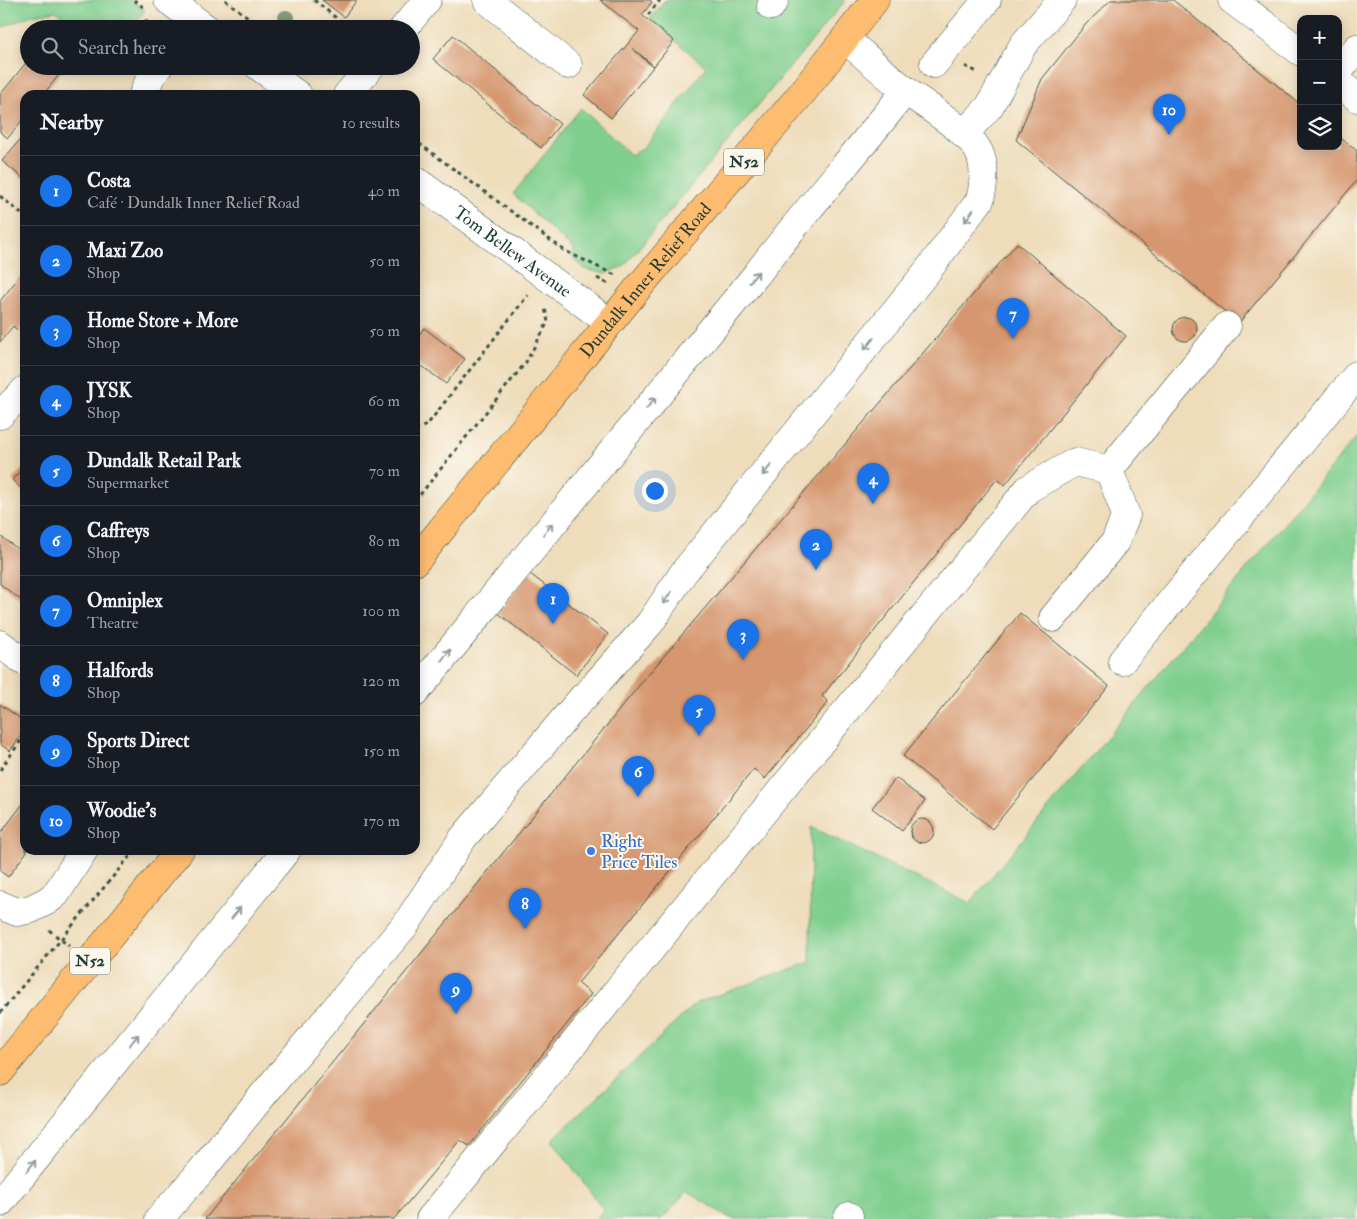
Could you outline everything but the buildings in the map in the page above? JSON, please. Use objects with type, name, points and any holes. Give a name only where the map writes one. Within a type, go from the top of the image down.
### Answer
[{"type":"main road","name":"Dundalk Inner Relief Road","points":[[420,556],[639,287],[802,93],[875,0]]},
{"type":"main road","name":"N52","points":[[0,1072],[176,855]]},
{"type":"street","points":[[410,20],[427,0]]},
{"type":"street","points":[[487,0],[568,65]]},
{"type":"street","points":[[934,64],[987,0]]},
{"type":"street","points":[[964,134],[989,107],[1023,46],[1062,0]]},
{"type":"street","points":[[1232,0],[1297,49]]},
{"type":"street","points":[[153,8],[182,20]]},
{"type":"street","points":[[159,1219],[202,1170],[406,924],[463,838],[583,696],[650,623],[684,572],[930,269],[980,200],[984,187],[984,171],[979,150],[964,134],[906,90],[845,39]]},
{"type":"street","points":[[1342,67],[1357,48]]},
{"type":"street","points":[[145,90],[152,75]]},
{"type":"street","points":[[270,75],[291,90]]},
{"type":"street","points":[[351,90],[364,75]]},
{"type":"street","points":[[1342,85],[1357,98]]},
{"type":"street","points":[[420,687],[756,275],[792,226],[869,138],[906,90]]},
{"type":"street","name":"Tom Bellew Avenue","points":[[420,184],[547,288],[610,323]]},
{"type":"street","points":[[1109,470],[1227,326]]},
{"type":"street","points":[[1122,661],[1357,375]]},
{"type":"street","points":[[431,1219],[1028,489],[1076,462],[1109,470]]},
{"type":"street","points":[[1054,618],[1115,542],[1126,515],[1109,470]]},
{"type":"street","points":[[0,644],[20,658]]},
{"type":"street","points":[[12,908],[31,909],[56,894],[81,855]]},
{"type":"street","points":[[0,1203],[283,855]]},
{"type":"path","points":[[134,0],[153,8],[147,20]]},
{"type":"path","points":[[225,0],[252,20]]},
{"type":"path","points":[[314,0],[339,20]]},
{"type":"path","points":[[648,15],[660,0]]},
{"type":"path","points":[[420,144],[565,251],[639,287]]},
{"type":"path","points":[[0,196],[20,213]]},
{"type":"path","points":[[420,428],[427,424],[531,291],[547,288],[548,322],[526,362],[420,495]]},
{"type":"path","points":[[0,770],[20,742]]},
{"type":"path","points":[[0,1013],[131,855]]},
{"type":"path","points":[[12,908],[61,940],[89,962]]},
{"type":"green space","points":[[0,0],[131,0],[145,10],[138,20],[68,20],[56,11],[32,15],[0,28]]},
{"type":"green space","points":[[665,0],[846,0],[624,266],[605,274],[585,269],[573,258],[573,249],[513,194],[581,108],[631,155],[644,147],[706,67],[650,19]]},
{"type":"green space","points":[[1357,436],[1357,1219],[732,1219],[687,1192],[662,1219],[596,1219],[604,1210],[552,1140],[696,1003],[810,962],[811,827],[970,903]]},
{"type":"place","name":"Woodie's","points":[[1169,135]]},
{"type":"place","name":"Omniplex","points":[[1013,339]]},
{"type":"place","name":"JYSK","points":[[873,504]]},
{"type":"place","name":"Maxi Zoo","points":[[816,570]]},
{"type":"place","name":"Costa","points":[[553,624]]},
{"type":"place","name":"Home Store + More","points":[[743,660]]},
{"type":"place","name":"Dundalk Retail Park","points":[[699,736]]},
{"type":"place","name":"Caffreys","points":[[638,797]]},
{"type":"place","name":"Right Price Tiles","points":[[591,851]]},
{"type":"place","name":"Halfords","points":[[525,929]]},
{"type":"place","name":"Sports Direct","points":[[456,1014]]}]
